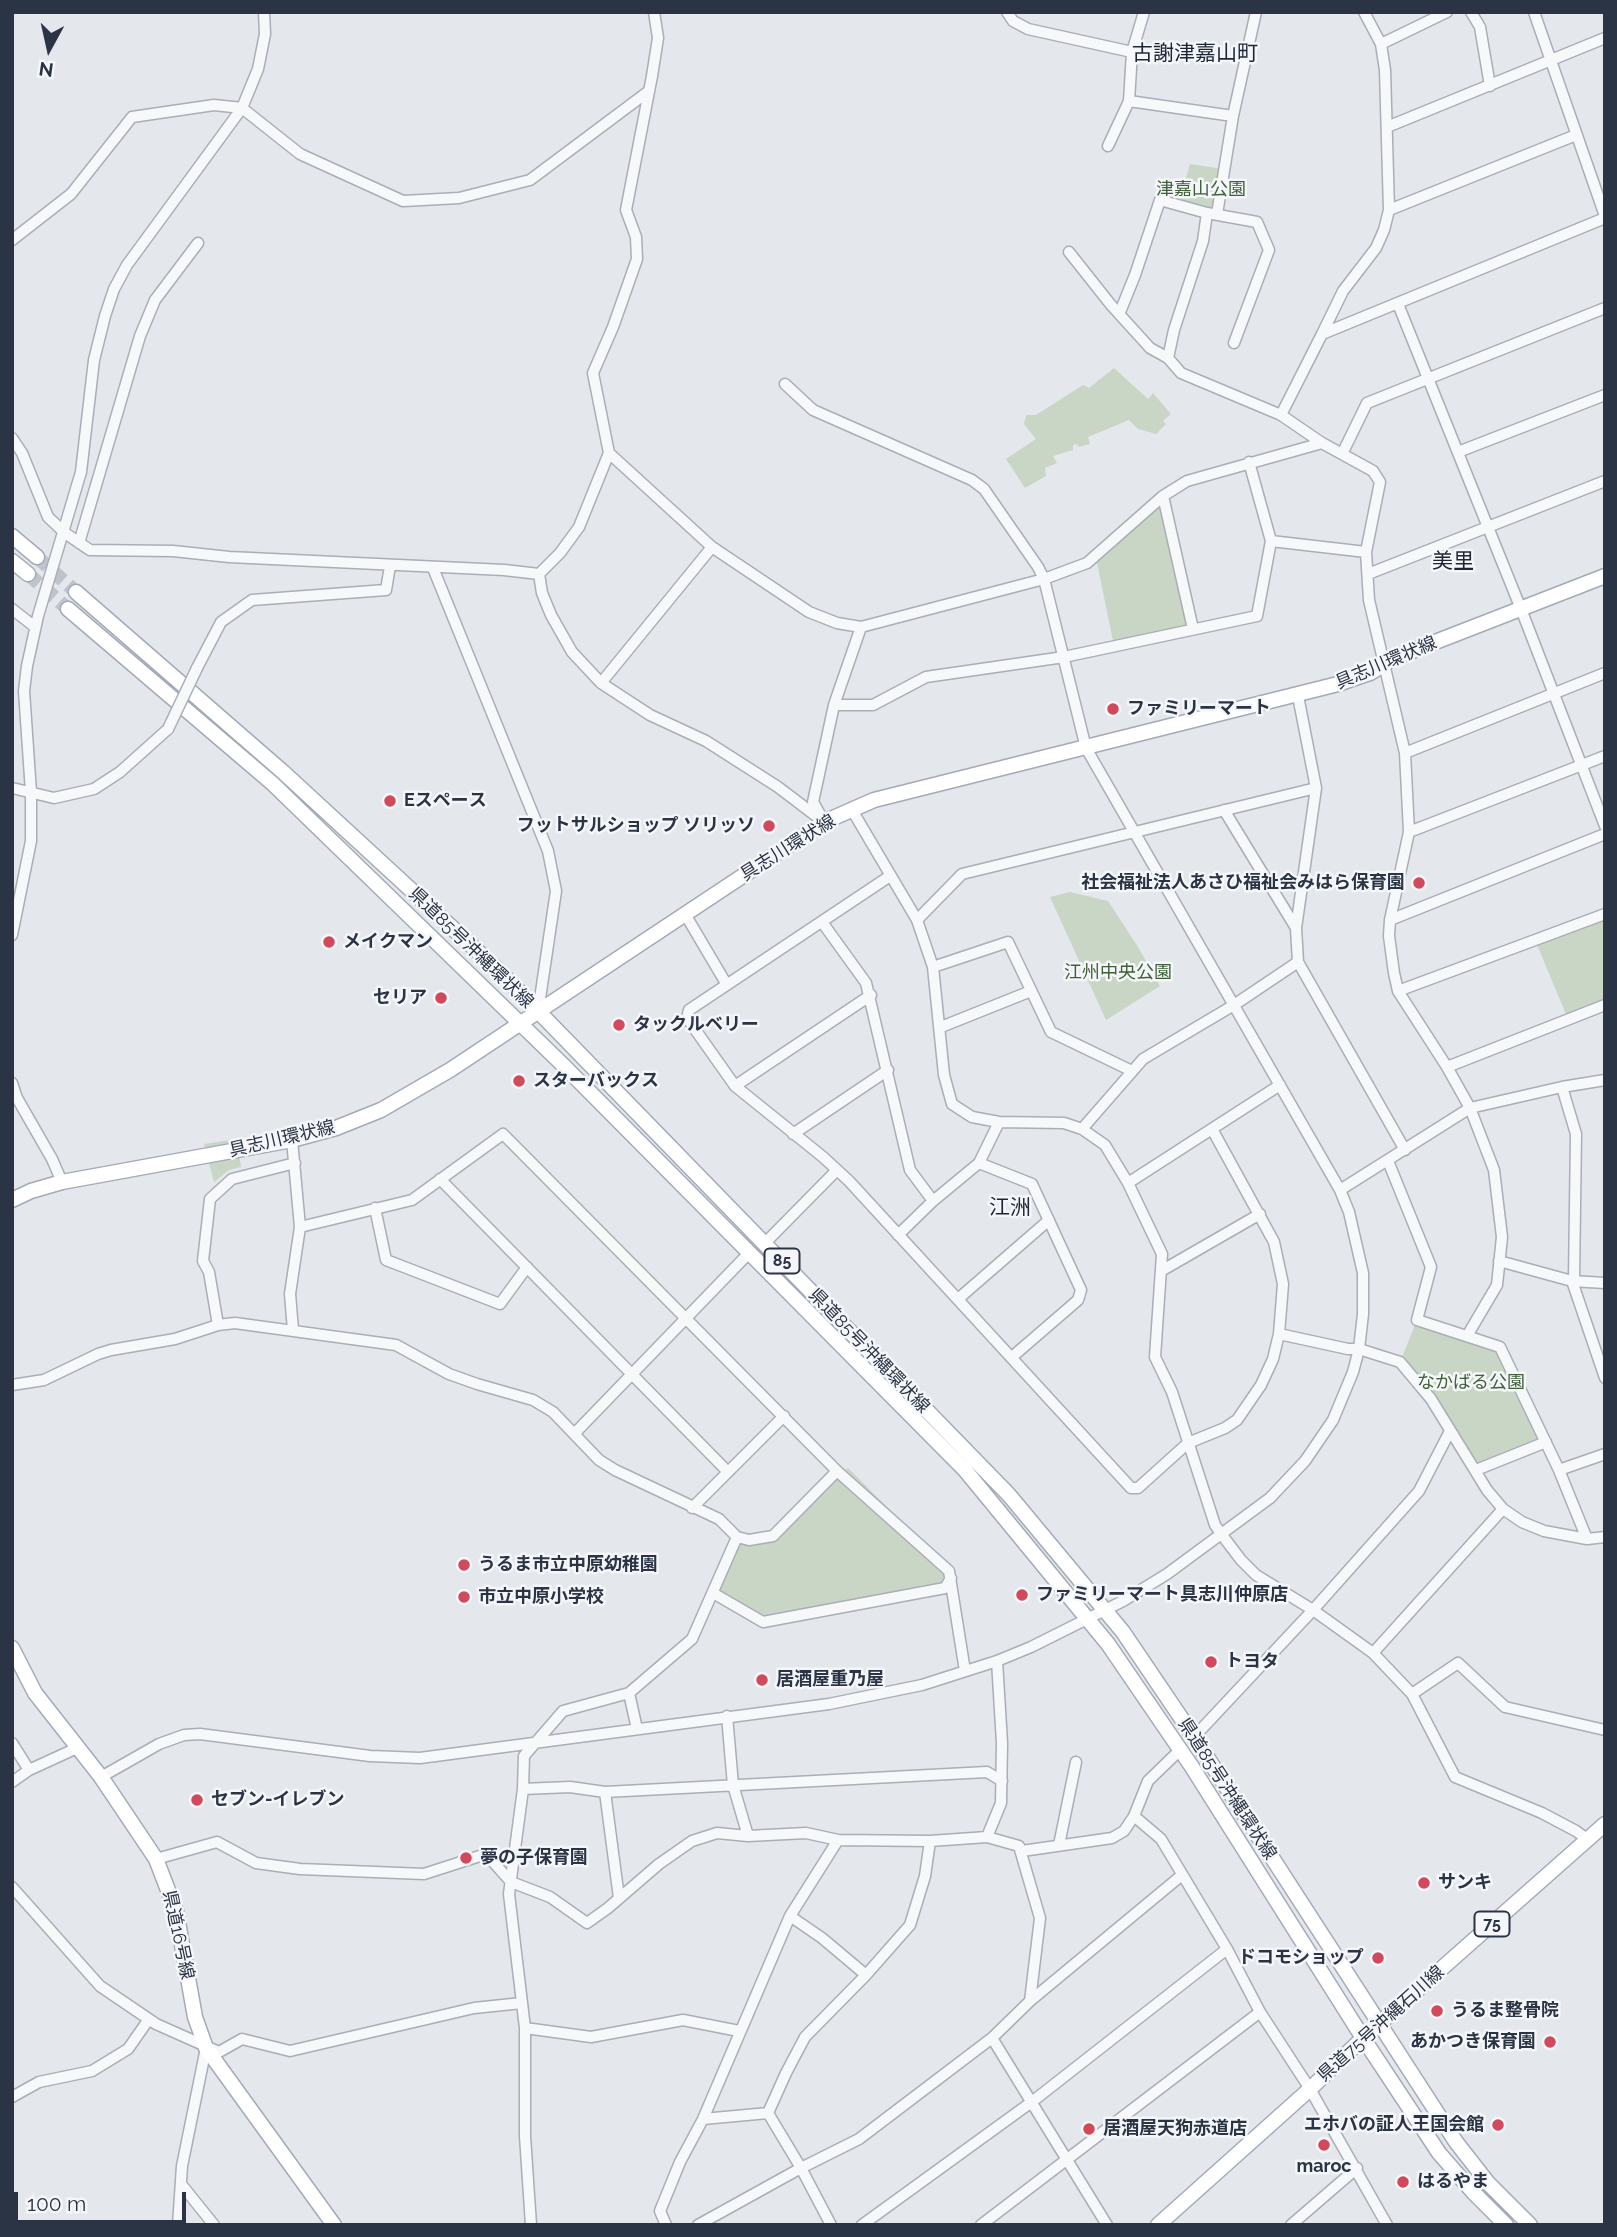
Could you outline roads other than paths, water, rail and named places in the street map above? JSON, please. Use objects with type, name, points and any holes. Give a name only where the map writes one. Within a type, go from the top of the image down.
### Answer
[{"type":"main road","points":[[12,536],[37,557]]},
{"type":"main road","points":[[12,561],[28,574]]},
{"type":"main road","name":"具志川環状線","points":[[12,1200],[62,1182],[292,1140],[336,1128],[381,1110],[450,1070],[824,822],[874,800],[1298,696],[1349,680],[1383,666],[1394,657],[1605,576]]},
{"type":"main road","name":"県道85号沖縄環状線","points":[[76,592],[283,772],[498,971],[1009,1495],[1105,1610],[1194,1737],[1456,2142],[1488,2183],[1530,2225]]},
{"type":"main road","name":"県道85号沖縄環状線","points":[[68,609],[272,783],[520,1023],[965,1470],[1108,1644],[1180,1750],[1439,2153],[1506,2225]]},
{"type":"main road","name":"県道16号線","points":[[12,1648],[35,1693],[101,1777],[156,1859],[176,1911],[195,2017],[206,2048],[334,2225]]},
{"type":"main road","name":"県道75号沖縄石川線","points":[[1158,2225],[1363,2038],[1605,1824]]},
{"type":"street","points":[[12,935],[31,841],[31,792],[24,691],[35,627],[65,533],[81,471],[94,360],[114,289],[127,265],[242,108],[258,69],[265,34],[264,12]]},
{"type":"street","points":[[654,12],[657,38],[626,210],[636,237],[637,259],[593,373],[609,453],[579,527],[540,574],[542,593],[572,652],[601,683],[650,715],[716,747],[778,787],[824,822]]},
{"type":"street","points":[[1007,12],[1013,20],[1028,29],[1132,52]]},
{"type":"street","points":[[1108,146],[1129,101],[1132,52],[1144,12]]},
{"type":"street","points":[[1168,358],[1174,330],[1212,213],[1256,12]]},
{"type":"street","points":[[1281,415],[1343,291],[1376,248],[1389,210],[1385,70],[1381,44],[1364,12]]},
{"type":"street","points":[[1381,44],[1447,12]]},
{"type":"street","points":[[1471,12],[1480,27],[1490,86]]},
{"type":"street","points":[[1322,334],[1605,217],[1534,12]]},
{"type":"street","points":[[1387,127],[1605,38]]},
{"type":"street","points":[[12,240],[71,194],[132,117],[214,105],[242,108],[300,153],[403,201],[459,198],[530,180],[649,91]]},
{"type":"street","points":[[1129,101],[1233,116]]},
{"type":"street","points":[[1389,210],[1576,135]]},
{"type":"street","points":[[1119,312],[1135,275],[1160,200],[1257,222],[1269,250],[1234,343]]},
{"type":"street","points":[[79,543],[140,336],[155,300],[198,243]]},
{"type":"street","points":[[1069,252],[1150,348],[1168,358],[1181,373],[1281,415],[1322,443],[1343,452],[1373,471],[1380,482],[1366,552],[1369,600],[1405,753],[1409,832],[1389,936],[1398,991],[1470,1108],[1494,1170],[1502,1237],[1497,1284],[1467,1336]]},
{"type":"street","points":[[1398,304],[1605,826]]},
{"type":"street","points":[[1343,452],[1367,403],[1605,308]]},
{"type":"street","points":[[101,1777],[159,1744],[184,1735],[200,1734],[396,1758],[451,1755],[829,1704],[881,1695],[965,1671],[997,1661],[1088,1619],[1167,1574],[1222,1535],[1288,1482],[1321,1441],[1344,1398],[1359,1349],[1363,1314],[1363,1273],[1355,1233],[1340,1190],[1086,748],[1044,579],[1038,567],[984,489],[972,480],[813,410],[785,384]]},
{"type":"street","points":[[1458,452],[1605,395]]},
{"type":"street","points":[[12,438],[22,453],[48,517],[90,550],[173,551],[229,557],[540,574]]},
{"type":"street","points":[[609,453],[712,547],[809,612],[837,623],[861,627],[1044,579],[1087,563],[1096,558],[1163,496],[1187,481],[1322,443]]},
{"type":"street","points":[[834,705],[873,705],[926,677],[1063,657],[1257,616],[1271,541],[1249,462]]},
{"type":"street","points":[[1368,574],[1605,481]]},
{"type":"street","points":[[1163,496],[1194,629]]},
{"type":"street","points":[[1271,541],[1366,552]]},
{"type":"street","points":[[601,683],[712,547]]},
{"type":"street","points":[[12,788],[54,798],[94,789],[120,772],[168,729],[221,622],[252,600],[386,590],[390,566]]},
{"type":"street","points":[[433,568],[548,851],[556,891],[538,1012]]},
{"type":"street","points":[[12,608],[35,627]]},
{"type":"street","points":[[824,822],[813,802],[834,705],[861,627]]},
{"type":"street","points":[[1405,753],[1605,673]]},
{"type":"street","points":[[1298,696],[1316,788],[1296,928],[1298,962],[1405,1150]]},
{"type":"street","points":[[1409,832],[1605,756]]},
{"type":"street","points":[[916,920],[962,874],[1316,788]]},
{"type":"street","points":[[852,810],[916,920],[933,967],[944,1075],[952,1104],[972,1117],[999,1122],[1064,1123],[1082,1129],[1105,1144],[1128,1183],[1162,1254],[1155,1357],[1172,1392],[1215,1525],[1222,1535],[1256,1575],[1314,1610],[1373,1653],[1412,1694],[1455,1777],[1542,1814],[1587,1839]]},
{"type":"street","points":[[1224,810],[1296,928]]},
{"type":"street","points":[[1390,920],[1605,834]]},
{"type":"street","points":[[890,876],[689,1010],[687,1018],[735,1086],[837,1170],[1131,1488],[1138,1488],[1188,1443],[1225,1428],[1237,1420],[1261,1385],[1273,1359],[1279,1334],[1283,1284],[1274,1242],[1212,1129]]},
{"type":"street","points":[[685,914],[727,985]]},
{"type":"street","points":[[1398,991],[1605,914]]},
{"type":"street","points":[[822,922],[866,983],[871,995],[910,1170],[933,1201]]},
{"type":"street","points":[[933,967],[1007,942],[1051,1032],[1132,1071]]},
{"type":"street","points":[[1082,1129],[1143,1059],[1234,1005],[1298,962]]},
{"type":"street","points":[[941,1027],[1031,990]]},
{"type":"street","points":[[735,1086],[871,995]]},
{"type":"street","points":[[1447,1067],[1605,1004]]},
{"type":"street","points":[[793,1134],[888,1070]]},
{"type":"street","points":[[1340,1190],[1470,1108],[1605,1080]]},
{"type":"street","points":[[12,1083],[17,1098],[62,1182]]},
{"type":"street","points":[[1128,1183],[1280,1085]]},
{"type":"street","points":[[1562,1087],[1576,1134],[1573,1280],[1605,1378]]},
{"type":"street","points":[[898,1235],[933,1201],[979,1163],[999,1122]]},
{"type":"street","points":[[300,1227],[412,1200],[503,1134],[837,1471],[949,1571],[965,1671]]},
{"type":"street","points":[[292,1140],[300,1227],[290,1294],[293,1331]]},
{"type":"street","points":[[1388,1161],[1430,1267],[1417,1320],[1500,1347],[1559,1470],[1587,1539]]},
{"type":"street","points":[[218,1325],[209,1272],[203,1261],[209,1199],[232,1179],[295,1163]]},
{"type":"street","points":[[979,1163],[1032,1184],[1082,1290],[1078,1300],[1012,1357]]},
{"type":"street","points":[[765,1243],[837,1170]]},
{"type":"street","points":[[440,1179],[728,1472]]},
{"type":"street","points":[[375,1208],[386,1260],[500,1304],[527,1267]]},
{"type":"street","points":[[1161,1271],[1259,1213]]},
{"type":"street","points":[[958,1299],[1048,1220]]},
{"type":"street","points":[[575,1433],[749,1253]]},
{"type":"street","points":[[1499,1261],[1573,1280],[1605,1283]]},
{"type":"street","points":[[12,1385],[44,1380],[98,1354],[175,1339],[218,1325],[235,1323],[396,1345],[449,1374],[533,1400],[554,1412],[599,1460],[615,1471],[719,1519],[737,1537],[749,1540],[773,1536],[837,1471]]},
{"type":"street","points":[[1279,1334],[1359,1349],[1399,1362],[1431,1398],[1487,1490],[1503,1509],[1522,1522],[1544,1531],[1587,1539],[1605,1536]]},
{"type":"street","points":[[692,1507],[784,1416]]},
{"type":"street","points":[[1194,1737],[1314,1610],[1419,1491],[1450,1431]]},
{"type":"street","points":[[1476,1470],[1546,1442]]},
{"type":"street","points":[[1559,1470],[1605,1454]]},
{"type":"street","points":[[1373,1653],[1503,1509]]},
{"type":"street","points":[[531,2225],[525,2136],[525,2028],[509,1894],[523,1789],[524,1756],[563,1711],[629,1693],[692,1639],[737,1537]]},
{"type":"street","points":[[713,1593],[763,1622],[945,1588],[951,1578]]},
{"type":"street","points":[[987,1837],[1001,1803],[997,1661]]},
{"type":"street","points":[[1412,1694],[1458,1663],[1505,1707],[1605,1730]]},
{"type":"street","points":[[629,1693],[637,1729]]},
{"type":"street","points":[[727,1716],[733,1785],[748,1836]]},
{"type":"street","points":[[12,1743],[29,1770]]},
{"type":"street","points":[[12,1782],[29,1770],[77,1748]]},
{"type":"street","points":[[1021,1851],[1112,1838],[1124,1831],[1134,1816],[1148,1781],[1180,1750]]},
{"type":"street","points":[[1059,1845],[1076,1762]]},
{"type":"street","points":[[523,1789],[570,1787],[605,1792],[987,1772],[1002,1781]]},
{"type":"street","points":[[605,1792],[619,1898]]},
{"type":"street","points":[[1134,1816],[1161,1839],[1227,1949],[1260,2012],[1357,2168],[1387,2225]]},
{"type":"street","points":[[156,1859],[217,1842],[256,1863],[300,1869],[424,1874],[486,1854],[511,1882],[550,1897],[587,1923],[692,1840],[717,1833],[748,1836],[806,1833],[838,1840],[930,1841],[987,1837],[1019,1846],[1040,1918],[1030,2001]]},
{"type":"street","points":[[666,2225],[660,2211],[680,2162],[703,2119],[790,1916],[838,1840]]},
{"type":"street","points":[[768,2113],[805,2038],[911,1925],[925,1876],[930,1841]]},
{"type":"street","points":[[698,2225],[859,2139],[992,2038],[1030,2001],[1182,1875]]},
{"type":"street","points":[[12,1887],[100,1986],[149,2019],[219,2052],[242,2039],[290,2050],[474,2008],[522,2003]]},
{"type":"street","points":[[790,1916],[866,1975]]},
{"type":"street","points":[[862,2225],[1033,2101],[1227,1949]]},
{"type":"street","points":[[981,2225],[1260,2012]]},
{"type":"street","points":[[12,2097],[39,2082],[92,2071],[128,2049],[149,2019]]},
{"type":"street","points":[[525,2028],[591,2037],[683,2020],[739,2031]]},
{"type":"street","points":[[992,2038],[1107,2225]]},
{"type":"street","points":[[177,2225],[182,2166],[206,2048]]},
{"type":"street","points":[[703,2119],[768,2113]]},
{"type":"street","points":[[768,2113],[831,2225]]},
{"type":"street","points":[[1291,2225],[1357,2168]]},
{"type":"street","points":[[181,2184],[214,2225]]},
{"type":"tunnel","points":[[37,557],[76,592]]},
{"type":"tunnel","points":[[28,574],[68,609]]},
{"type":"place","name":"ファミリーマート","points":[[1113,709]]},
{"type":"place","name":"Eスペース","points":[[390,801]]},
{"type":"place","name":"フットサルショップ ソリッソ","points":[[769,826]]},
{"type":"place","name":"社会福祉法人あさひ福祉会みはら保育園","points":[[1419,883]]},
{"type":"place","name":"メイクマン","points":[[329,942]]},
{"type":"place","name":"セリア","points":[[441,998]]},
{"type":"place","name":"タックルベリー","points":[[619,1025]]},
{"type":"place","name":"スターバックス","points":[[519,1081]]},
{"type":"place","name":"うるま市立中原幼稚園","points":[[464,1565]]},
{"type":"place","name":"ファミリーマート具志川仲原店","points":[[1022,1595]]},
{"type":"place","name":"市立中原小学校","points":[[464,1597]]},
{"type":"place","name":"トヨタ","points":[[1211,1662]]},
{"type":"place","name":"居酒屋重乃屋","points":[[762,1680]]},
{"type":"place","name":"セブン-イレブン","points":[[197,1800]]},
{"type":"place","name":"夢の子保育園","points":[[466,1858]]},
{"type":"place","name":"サンキ","points":[[1424,1883]]},
{"type":"place","name":"ドコモショップ","points":[[1378,1958]]},
{"type":"place","name":"うるま整骨院","points":[[1437,2011]]},
{"type":"place","name":"あかつき保育園","points":[[1550,2042]]},
{"type":"place","name":"エホバの証人王国会館","points":[[1498,2125]]},
{"type":"place","name":"居酒屋天狗赤道店","points":[[1089,2129]]},
{"type":"place","name":"maroc","points":[[1324,2145]]},
{"type":"place","name":"はるやま","points":[[1403,2182]]},
{"type":"district","name":"古謝津嘉山町","points":[[1195,54]]},
{"type":"district","name":"美里","points":[[1453,562]]},
{"type":"district","name":"江洲","points":[[1010,1208]]},
{"type":"park label","name":"津嘉山公園","points":[[1201,190]]},
{"type":"park label","name":"江州中央公園","points":[[1118,973]]},
{"type":"park label","name":"なかばる公園","points":[[1471,1383]]}]
